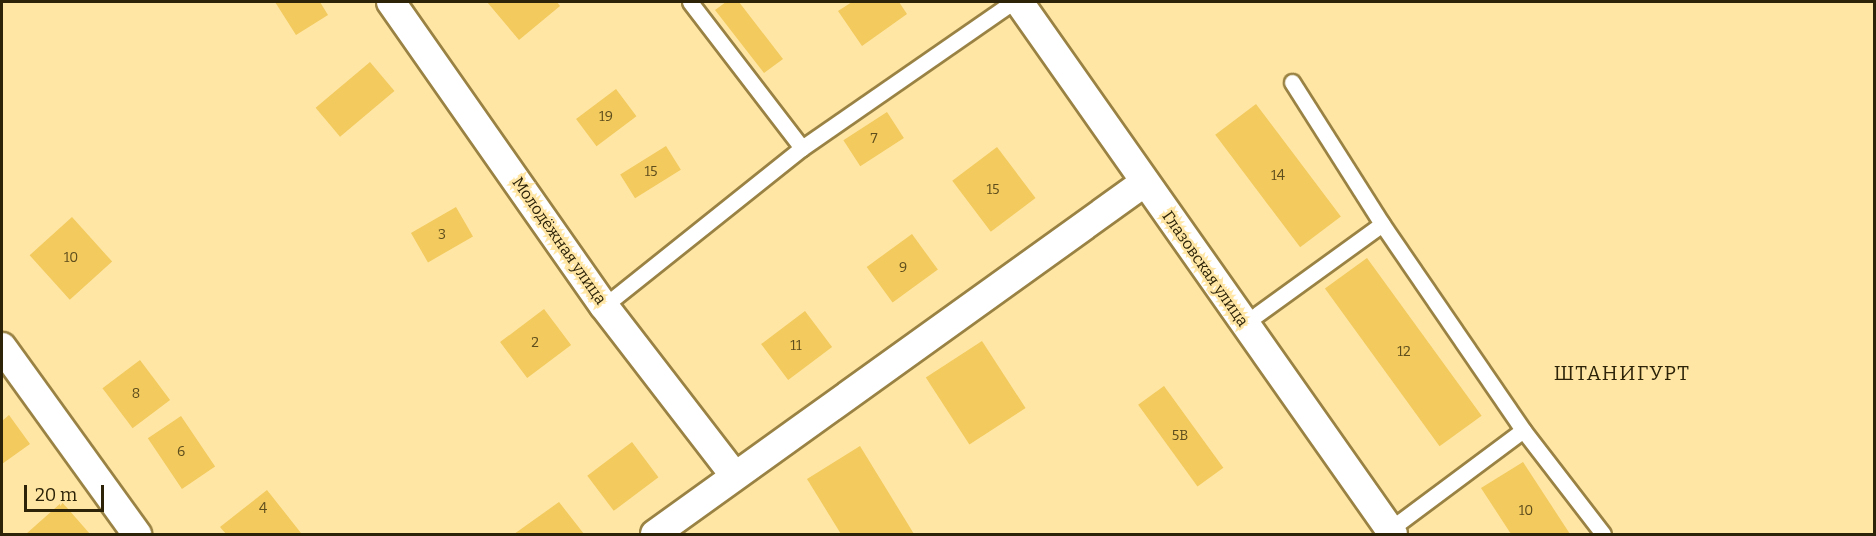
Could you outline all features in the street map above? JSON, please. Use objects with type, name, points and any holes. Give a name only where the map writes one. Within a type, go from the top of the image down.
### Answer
[{"type":"street","name":"Молодёжная улица","points":[[391,2],[604,306],[734,475]]},
{"type":"street","name":"Глазовская улица","points":[[1019,2],[1391,532]]},
{"type":"street","points":[[655,534],[734,475],[1145,182]]},
{"type":"street","points":[[2,347],[137,534]]},
{"type":"lane","points":[[690,2],[802,148]]},
{"type":"lane","points":[[604,306],[802,148],[1013,2]]},
{"type":"lane","points":[[1292,82],[1382,224],[1523,430],[1603,534]]},
{"type":"lane","points":[[1244,324],[1382,224]]},
{"type":"lane","points":[[1391,532],[1523,430]]},
{"type":"building","points":[[275,2],[320,2],[328,15],[296,35]]},
{"type":"building","points":[[487,2],[557,2],[560,6],[519,40]]},
{"type":"building","points":[[726,2],[739,2],[783,59],[764,73],[715,10]]},
{"type":"building","points":[[852,2],[899,2],[907,14],[862,46],[838,11]]},
{"type":"building","points":[[370,62],[394,91],[340,137],[316,108]]},
{"type":"building","points":[[616,89],[636,116],[597,146],[576,119]]},
{"type":"building","points":[[1256,104],[1341,217],[1300,247],[1215,135]]},
{"type":"building","points":[[887,112],[904,138],[860,166],[843,140]]},
{"type":"building","points":[[666,146],[681,170],[635,198],[620,175]]},
{"type":"building","points":[[997,147],[1036,198],[991,232],[952,181]]},
{"type":"building","points":[[456,207],[473,236],[428,262],[411,233]]},
{"type":"building","points":[[72,217],[112,262],[70,300],[30,255]]},
{"type":"building","points":[[912,234],[938,270],[893,303],[867,267]]},
{"type":"building","points":[[1367,258],[1482,416],[1440,446],[1325,289]]},
{"type":"building","points":[[544,309],[571,345],[527,378],[500,342]]},
{"type":"building","points":[[805,311],[832,347],[788,380],[761,344]]},
{"type":"building","points":[[982,341],[1026,408],[969,445],[926,377]]},
{"type":"building","points":[[140,360],[170,400],[133,428],[102,388]]},
{"type":"building","points":[[1164,386],[1223,468],[1197,487],[1138,405]]},
{"type":"building","points":[[9,415],[30,444],[2,464],[2,421]]},
{"type":"building","points":[[181,416],[215,467],[182,489],[148,438]]},
{"type":"building","points":[[632,442],[658,477],[614,511],[587,476]]},
{"type":"building","points":[[860,446],[914,534],[841,534],[807,479]]},
{"type":"building","points":[[1523,462],[1570,534],[1511,534],[1481,488]]},
{"type":"building","points":[[267,490],[301,533],[226,534],[220,527]]},
{"type":"building","points":[[62,502],[90,534],[26,534]]},
{"type":"building","points":[[559,502],[584,534],[514,534]]},
{"type":"district","name":"ШТАНИГУРТ","points":[[1622,373]]}]
